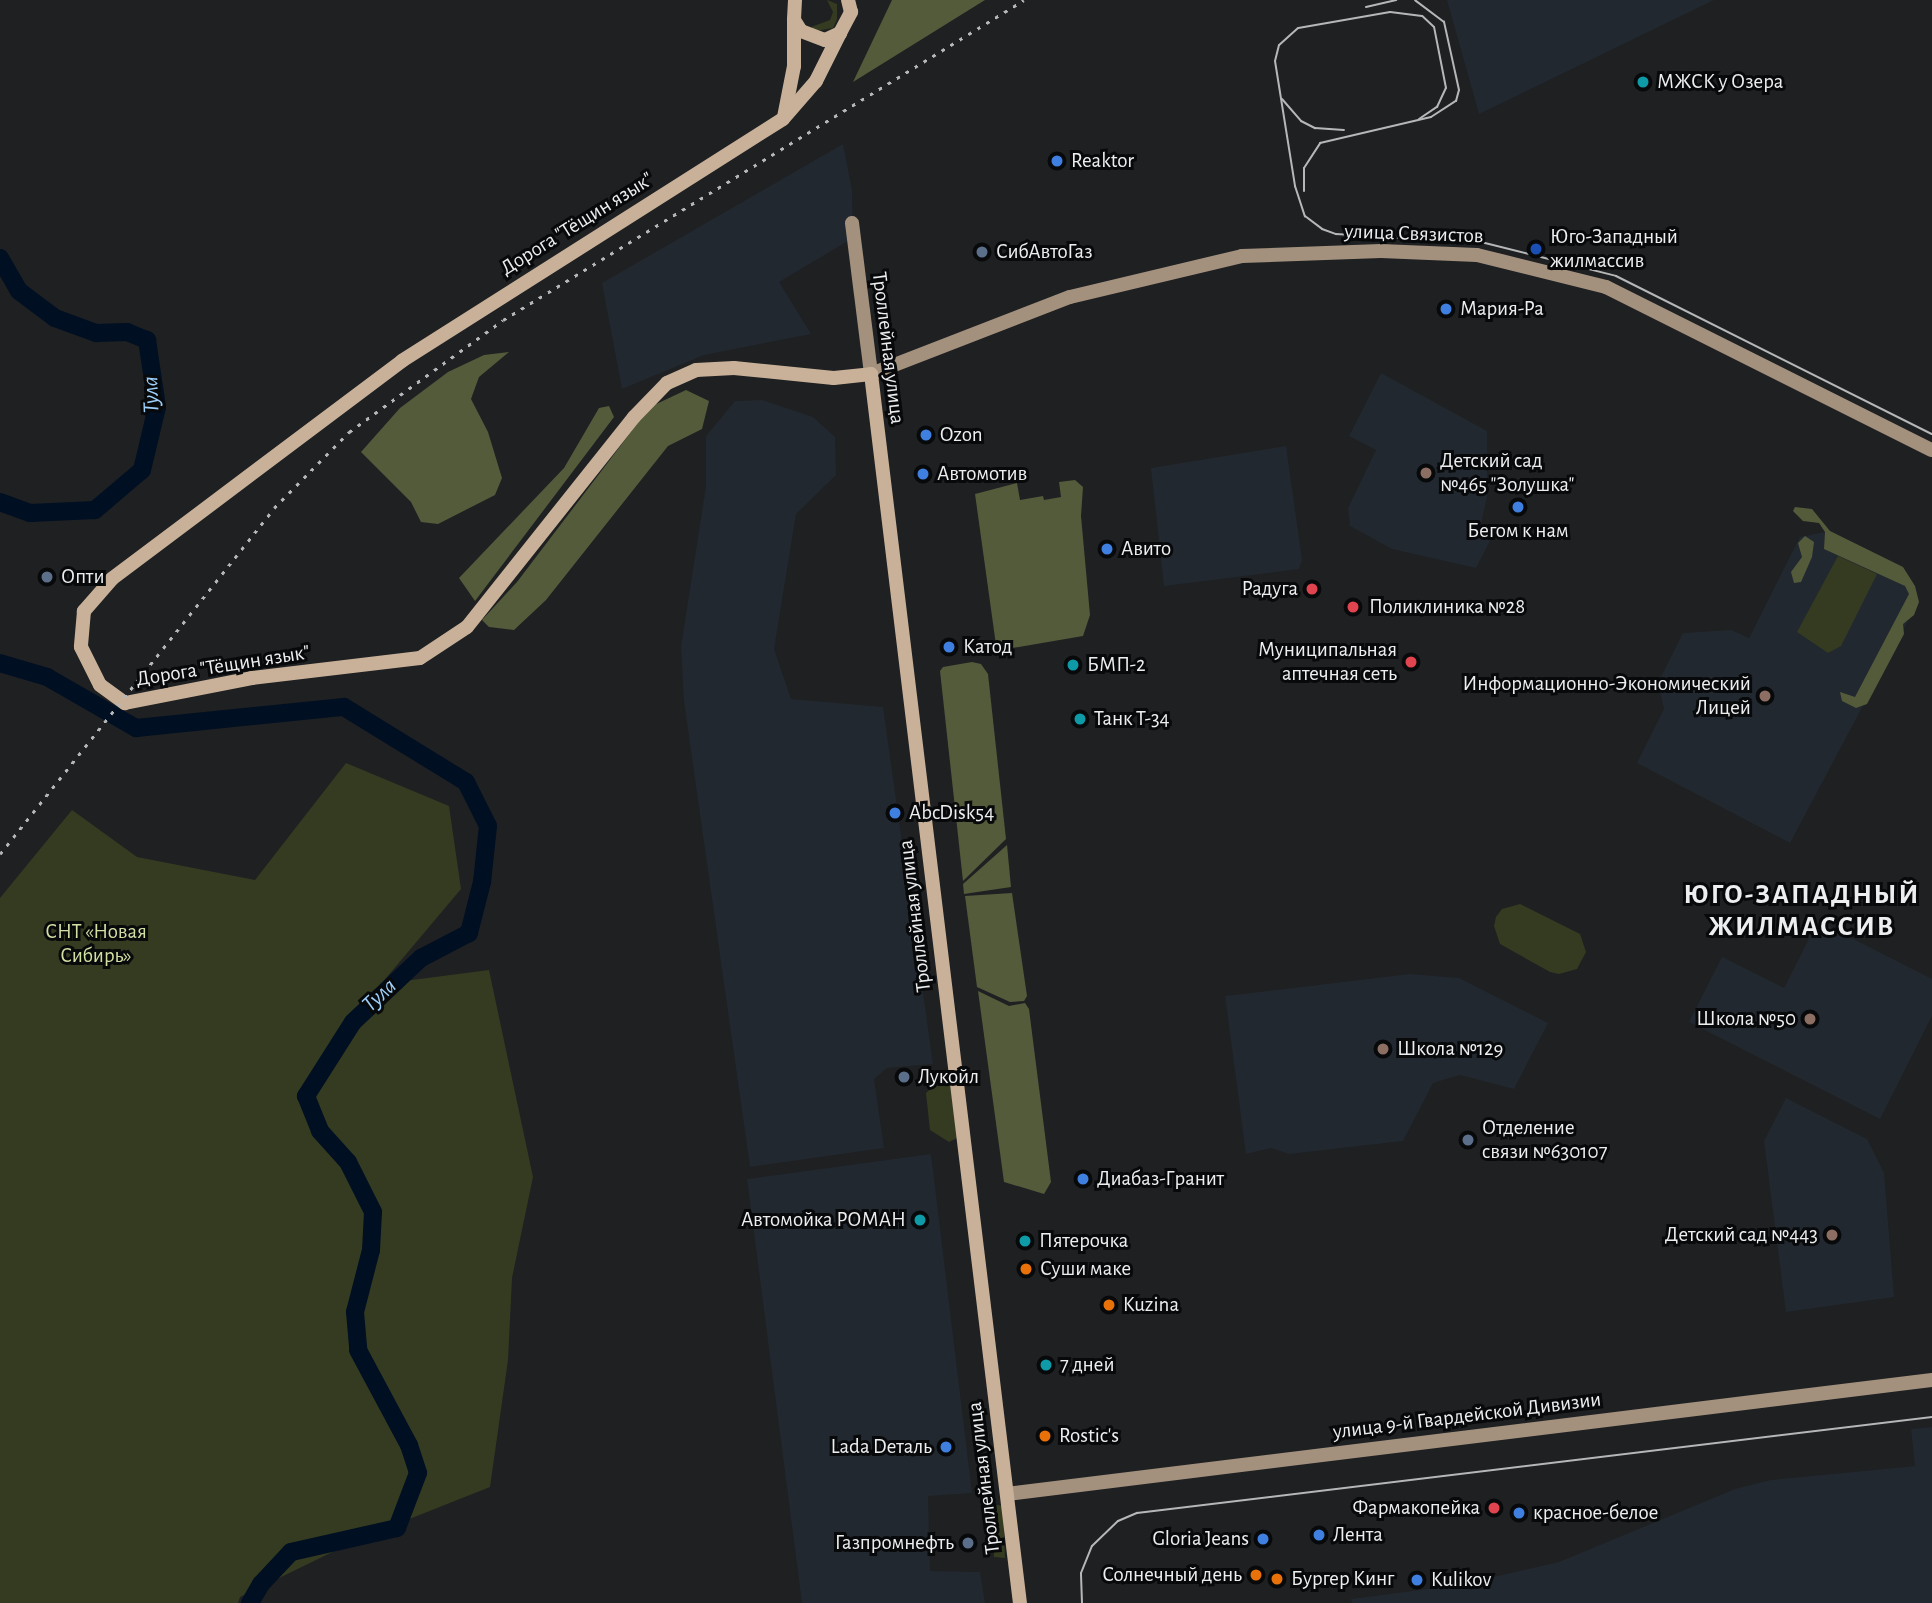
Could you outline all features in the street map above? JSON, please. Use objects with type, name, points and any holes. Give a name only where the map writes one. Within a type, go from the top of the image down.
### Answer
[{"type":"main road","points":[[783,119],[816,81],[852,4]]},
{"type":"main road","points":[[792,7],[812,38],[840,33]]},
{"type":"main road","points":[[783,119],[794,66],[792,7]]},
{"type":"main road","name":"Дорога \"Тёщин язык\"","points":[[783,119],[402,361],[112,579],[90,601],[82,617],[81,647],[87,666],[109,693],[125,703],[252,678],[420,658],[467,627],[634,417],[667,383],[696,370],[734,368],[834,378],[871,374]]},
{"type":"main road","name":"Троллейная улица","points":[[852,223],[1020,1603]]},
{"type":"main road","name":"улица Связистов","points":[[871,374],[1070,297],[1242,256],[1381,251],[1476,255],[1606,287],[1932,450]]},
{"type":"main road","name":"улица 9-й Гвардейской Дивизии","points":[[1007,1494],[1932,1380]]},
{"type":"shaded area","points":[[1447,0],[1714,0],[1479,114]]},
{"type":"shaded area","points":[[843,144],[852,191],[853,238],[779,282],[811,334],[704,355],[622,389],[602,283]]},
{"type":"shaded area","name":"Детский сад №465 \"Золушка\"","points":[[1381,373],[1487,431],[1487,497],[1480,528],[1493,535],[1476,568],[1392,549],[1350,526],[1348,508],[1376,450],[1349,436]]},
{"type":"shaded area","points":[[762,400],[813,417],[835,437],[836,475],[796,514],[774,649],[791,699],[883,707],[933,1064],[887,1068],[874,1079],[884,1148],[750,1167],[684,701],[681,647],[706,486],[706,436],[735,401]]},
{"type":"shaded area","points":[[1286,446],[1302,560],[1299,569],[1164,586],[1151,468]]},
{"type":"shaded area","name":"Информационно-Экономический Лицей","points":[[1830,531],[1903,568],[1917,604],[1790,843],[1637,763],[1664,709],[1658,683],[1683,633],[1731,630],[1749,638],[1800,537]]},
{"type":"shaded area","name":"Школа №50","points":[[1818,921],[1932,979],[1932,1016],[1880,1119],[1689,1022],[1722,957],[1784,988]]},
{"type":"shaded area","name":"Школа №129","points":[[1410,974],[1459,978],[1548,1023],[1514,1089],[1460,1075],[1433,1083],[1403,1141],[1289,1154],[1271,1148],[1246,1154],[1225,996]]},
{"type":"shaded area","name":"Детский сад №443","points":[[1786,1098],[1867,1139],[1884,1173],[1894,1297],[1786,1312],[1764,1141]]},
{"type":"shaded area","points":[[931,1154],[972,1493],[928,1496],[930,1571],[980,1572],[985,1603],[802,1603],[747,1179]]},
{"type":"shaded area","points":[[1932,1427],[1932,1603],[1352,1603],[1351,1599],[1458,1585],[1559,1562],[1735,1489],[1771,1480],[1915,1466],[1911,1429]]},
{"type":"green space","points":[[827,0],[837,4],[837,19],[833,28],[816,31],[811,27],[830,20],[833,12]]},
{"type":"green space","points":[[892,0],[985,0],[853,82]]},
{"type":"green space","points":[[509,352],[479,377],[471,399],[488,432],[502,478],[495,495],[438,524],[421,522],[411,502],[361,452],[400,408],[448,372],[484,355]]},
{"type":"green space","points":[[686,390],[709,401],[702,429],[668,446],[546,600],[514,630],[489,627],[482,620],[517,582],[650,407]]},
{"type":"green space","points":[[609,406],[614,417],[475,601],[459,578],[564,468],[599,408]]},
{"type":"green space","points":[[1075,480],[1083,487],[1081,516],[1090,615],[1083,636],[1001,650],[996,645],[975,494],[1017,483],[1020,500],[1043,496],[1044,500],[1061,497],[1059,482]]},
{"type":"green space","points":[[1795,507],[1812,509],[1830,531],[1903,567],[1915,586],[1919,602],[1914,615],[1903,624],[1904,634],[1867,704],[1856,708],[1842,701],[1840,692],[1855,697],[1909,594],[1905,586],[1824,549],[1825,532],[1819,523],[1803,521],[1793,511]]},
{"type":"green space","points":[[1805,536],[1814,542],[1812,557],[1801,582],[1794,583],[1791,572],[1802,557],[1798,543]]},
{"type":"green space","points":[[1838,556],[1877,574],[1841,646],[1828,653],[1797,632]]},
{"type":"green space","points":[[972,662],[981,664],[988,674],[1006,839],[963,881],[940,671],[943,667]]},
{"type":"green space","name":"СНТ «Новая Сибирь»","points":[[346,763],[449,806],[461,889],[381,984],[489,970],[533,1177],[512,1278],[508,1360],[490,1487],[359,1539],[240,1597],[238,1603],[0,1603],[0,898],[72,810],[137,857],[255,880]]},
{"type":"green space","points":[[1007,845],[1011,887],[964,894],[963,884]]},
{"type":"green space","points":[[1012,893],[1027,996],[1024,1001],[1010,1002],[977,987],[965,896]]},
{"type":"green space","points":[[1520,904],[1580,934],[1586,952],[1577,969],[1559,974],[1550,972],[1500,944],[1494,926],[1496,917],[1502,909]]},
{"type":"green space","points":[[978,991],[1009,1006],[1025,1003],[1029,1009],[1051,1182],[1044,1194],[1004,1182]]},
{"type":"green space","points":[[949,1072],[957,1138],[949,1142],[930,1130],[926,1093]]},
{"type":"green space","points":[[993,1504],[1003,1506],[1005,1558],[994,1557]]},
{"type":"waterway","name":"Тула","points":[[0,258],[19,291],[55,318],[96,333],[127,332],[147,340],[157,407],[142,470],[95,510],[30,513],[0,502]]},
{"type":"waterway","name":"Тула","points":[[0,663],[47,677],[136,728],[344,707],[466,782],[488,826],[482,882],[469,933],[421,958],[353,1022],[306,1096],[320,1131],[348,1162],[373,1212],[371,1250],[355,1312],[358,1350],[409,1445],[418,1473],[397,1528],[291,1552],[261,1584],[250,1603]]},
{"type":"tram line","points":[[1366,7],[1396,0]]},
{"type":"tram line","points":[[1304,191],[1304,168],[1320,143],[1431,117],[1456,101],[1459,90],[1444,22],[1415,0]]},
{"type":"tram line","points":[[1419,119],[1437,107],[1446,88],[1434,27],[1422,16],[1390,12],[1298,28],[1279,45],[1275,61],[1295,186],[1305,216],[1322,229],[1336,234],[1485,243],[1616,276],[1932,434]]},
{"type":"tram line","points":[[1282,99],[1301,121],[1315,128],[1344,130]]},
{"type":"tram line","points":[[1082,1603],[1081,1573],[1092,1546],[1118,1521],[1137,1513],[1932,1417]]},
{"type":"railway","points":[[0,854],[274,508],[349,432],[503,320],[1024,0]]},
{"type":"place","name":"МЖСК у Озера","points":[[1643,82]]},
{"type":"place","name":"Reaktor","points":[[1057,161]]},
{"type":"place","name":"Юго-Западный жилмассив","points":[[1536,249]]},
{"type":"place","name":"СибАвтоГаз","points":[[982,252]]},
{"type":"place","name":"Мария-Ра","points":[[1446,309]]},
{"type":"place","name":"Ozon","points":[[926,435]]},
{"type":"place","name":"Детский сад №465 \"Золушка\"","points":[[1426,473]]},
{"type":"place","name":"Автомотив","points":[[923,474]]},
{"type":"place","name":"Бегом к нам","points":[[1518,507]]},
{"type":"place","name":"Авито","points":[[1107,549]]},
{"type":"place","name":"Опти","points":[[47,577]]},
{"type":"place","name":"Радуга","points":[[1312,589]]},
{"type":"place","name":"Поликлиника №28","points":[[1353,607]]},
{"type":"place","name":"Катод","points":[[949,647]]},
{"type":"place","name":"Муниципальная аптечная сеть","points":[[1411,662]]},
{"type":"place","name":"БМП-2","points":[[1073,665]]},
{"type":"place","name":"Информационно-Экономический Лицей","points":[[1765,696]]},
{"type":"place","name":"Танк Т-34","points":[[1080,719]]},
{"type":"place","name":"AbcDisk54","points":[[895,813]]},
{"type":"place","name":"Школа №50","points":[[1810,1019]]},
{"type":"place","name":"Школа №129","points":[[1383,1049]]},
{"type":"place","name":"Лукойл","points":[[904,1077]]},
{"type":"place","name":"Отделение связи №630107","points":[[1468,1140]]},
{"type":"place","name":"Диабаз-Гранит","points":[[1083,1179]]},
{"type":"place","name":"Автомойка РОМАН","points":[[920,1220]]},
{"type":"place","name":"Детский сад №443","points":[[1832,1235]]},
{"type":"place","name":"Пятерочка","points":[[1025,1241]]},
{"type":"place","name":"Суши маке","points":[[1026,1269]]},
{"type":"place","name":"Kuzina","points":[[1109,1305]]},
{"type":"place","name":"7 дней","points":[[1046,1365]]},
{"type":"place","name":"Rostic's","points":[[1045,1436]]},
{"type":"place","name":"Lada Dеталь","points":[[946,1447]]},
{"type":"place","name":"Фармакопейка","points":[[1494,1508]]},
{"type":"place","name":"красное-белое","points":[[1519,1513]]},
{"type":"place","name":"Лента","points":[[1319,1535]]},
{"type":"place","name":"Gloria Jeans","points":[[1263,1539]]},
{"type":"place","name":"Газпромнефть","points":[[968,1543]]},
{"type":"place","name":"Солнечный день","points":[[1256,1575]]},
{"type":"place","name":"Бургер Кинг","points":[[1277,1579]]},
{"type":"place","name":"Kulikov","points":[[1417,1580]]},
{"type":"district","name":"ЮГО-ЗАПАДНЫЙ ЖИЛМАССИВ","points":[[1802,911]]}]
